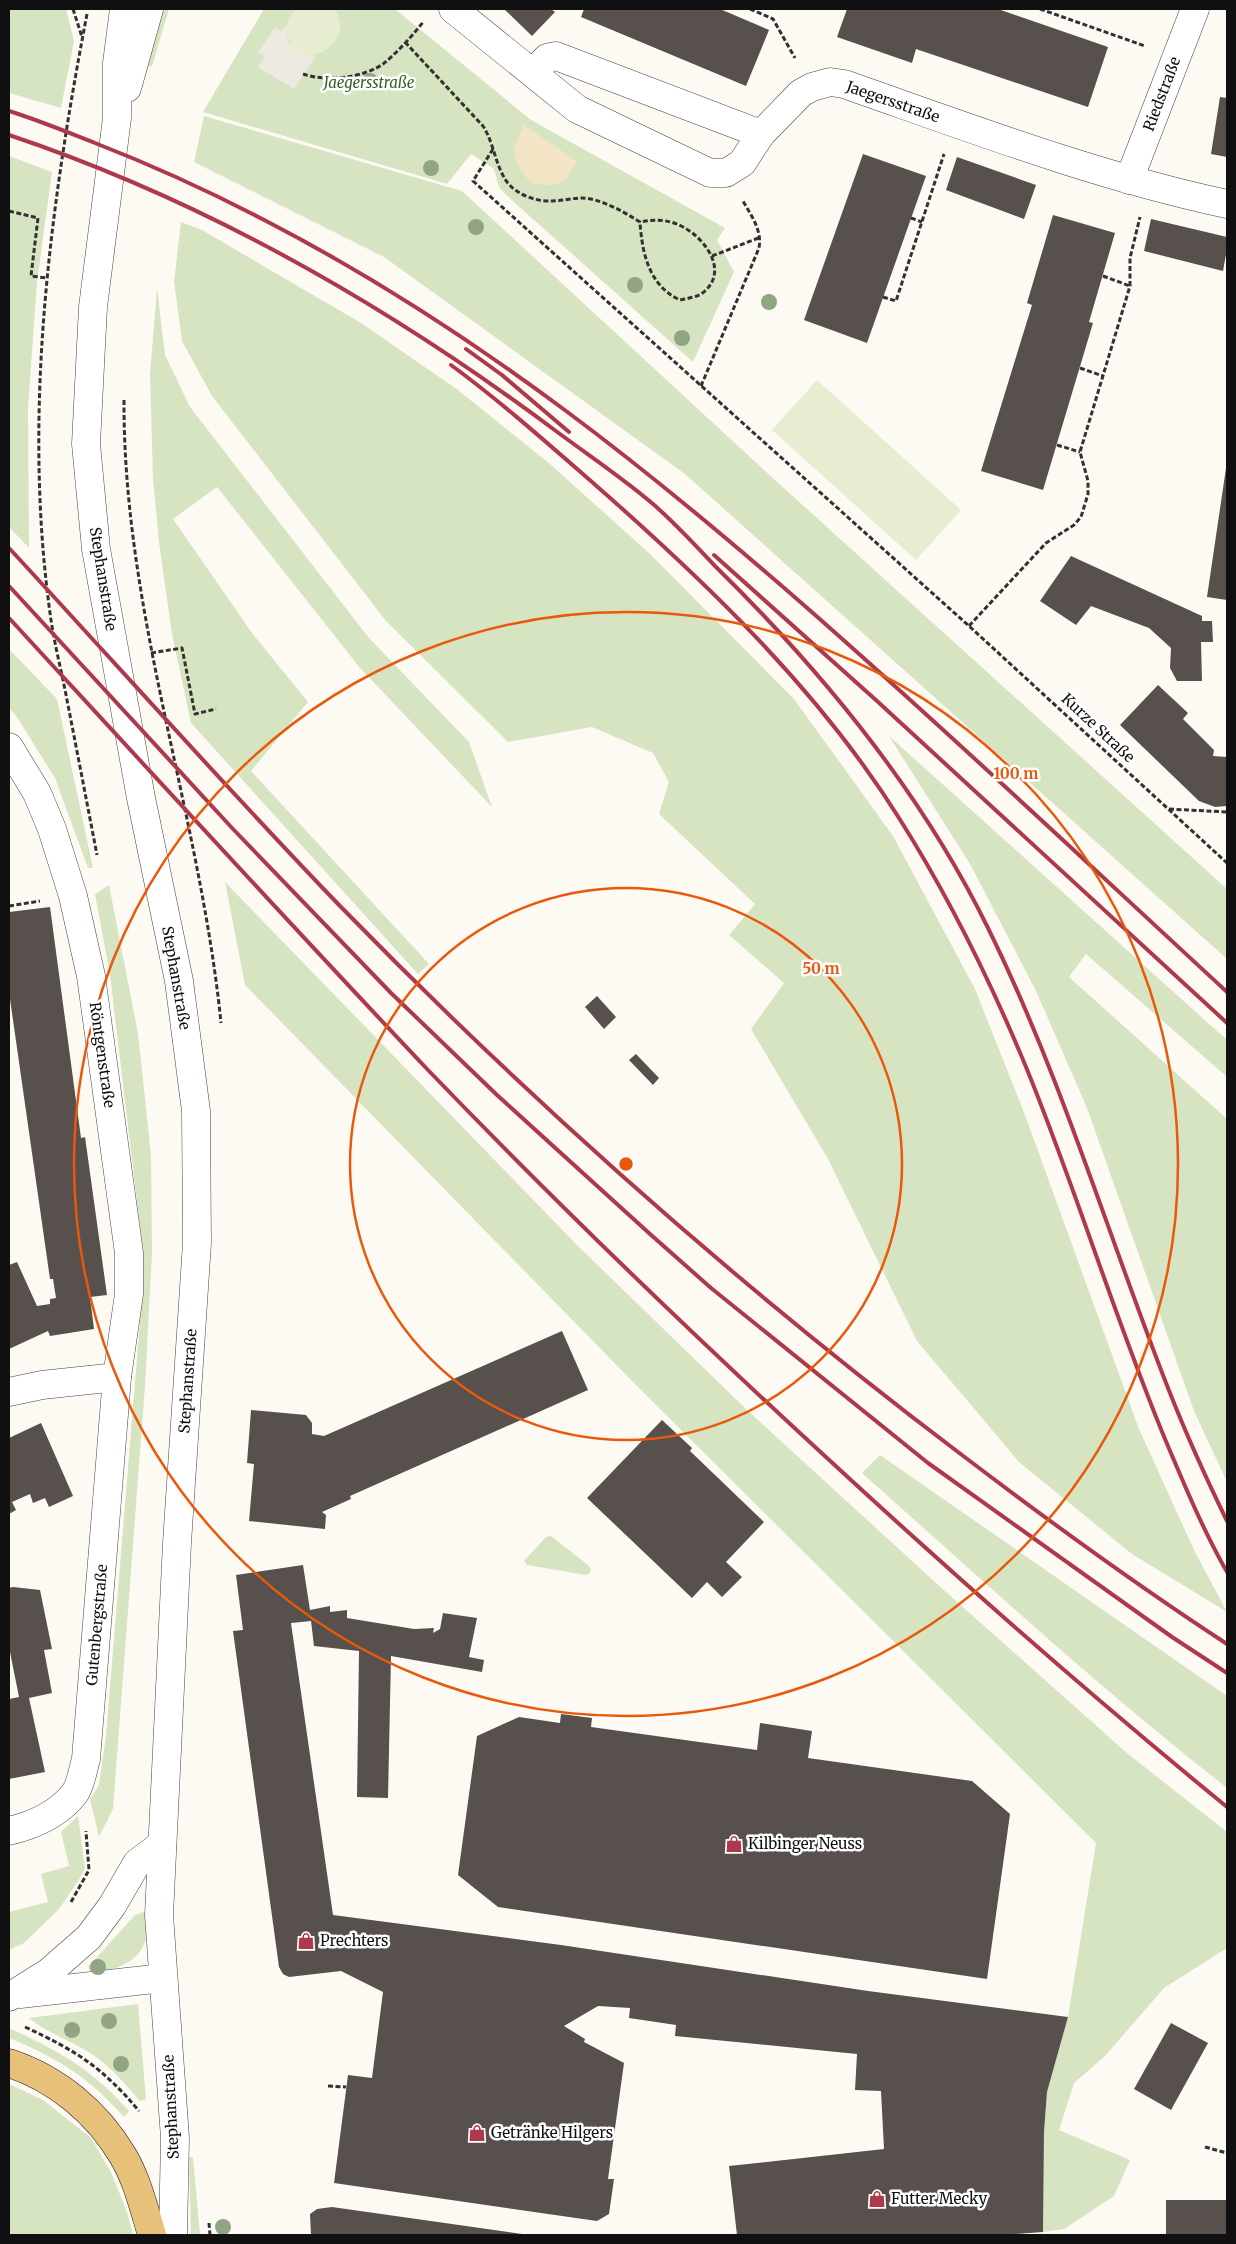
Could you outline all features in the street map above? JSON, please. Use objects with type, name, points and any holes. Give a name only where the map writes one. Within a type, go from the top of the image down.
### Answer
[{"type":"main road","points":[[9,2063],[48,2080],[76,2100],[103,2126],[124,2157],[140,2196],[152,2235]]},
{"type":"street","name":"Stephanstraße","points":[[124,9],[117,63],[117,118],[93,307],[86,444],[96,549],[141,798],[179,981],[196,1111],[197,1243],[176,1543],[159,1915],[175,2138],[173,2235]]},
{"type":"street","name":"Stephanstraße","points":[[117,118],[136,59],[149,9]]},
{"type":"street","name":"Riedstraße","points":[[1138,182],[1196,9]]},
{"type":"street","points":[[441,12],[533,73],[577,109],[710,173],[726,173]]},
{"type":"street","points":[[533,73],[548,58],[556,56],[761,134]]},
{"type":"street","name":"Jaegersstraße","points":[[726,173],[742,163],[761,134],[801,93],[812,87],[830,82],[844,84],[1038,152],[1138,182],[1227,204]]},
{"type":"street","name":"Röntgenstraße","points":[[9,747],[37,793],[52,829],[73,896],[91,976],[129,1253],[129,1294],[117,1377]]},
{"type":"street","points":[[9,1392],[42,1385],[117,1377]]},
{"type":"street","name":"Gutenbergstraße","points":[[9,1831],[28,1827],[56,1812],[76,1792],[86,1759],[117,1377]]},
{"type":"street","points":[[11,1996],[49,1972],[88,1936],[112,1906],[137,1863],[162,1844]]},
{"type":"street","points":[[11,1996],[163,1978]]},
{"type":"path","points":[[73,9],[83,39]]},
{"type":"path","points":[[88,9],[47,278],[39,426],[42,529],[51,620],[97,856]]},
{"type":"path","points":[[750,9],[773,19],[812,87]]},
{"type":"path","points":[[1040,9],[1139,44]]},
{"type":"path","points":[[303,74],[314,78],[326,78],[350,76],[367,71],[382,64],[441,12]]},
{"type":"path","points":[[405,42],[484,126],[508,183],[520,194],[552,202],[576,198],[589,199],[609,205],[640,222],[659,220],[676,224],[694,234],[706,246],[712,256],[714,272],[711,283],[705,292],[680,300],[668,294],[656,282],[642,247],[640,222]]},
{"type":"path","points":[[883,297],[896,301],[953,122]]},
{"type":"path","name":"Kurze Straße","points":[[493,149],[473,181],[969,626],[1227,863]]},
{"type":"path","points":[[701,386],[759,248],[761,237],[726,173]]},
{"type":"path","points":[[969,626],[1046,543],[1074,525],[1082,517],[1088,494],[1088,481],[1080,452],[1130,286],[1130,258],[1138,182]]},
{"type":"path","points":[[9,211],[38,218],[31,276],[47,278]]},
{"type":"path","points":[[911,218],[922,222]]},
{"type":"path","points":[[712,256],[761,237]]},
{"type":"path","points":[[1102,276],[1130,286]]},
{"type":"path","points":[[1080,368],[1103,376]]},
{"type":"path","points":[[124,396],[125,451],[136,552],[151,653],[194,857]]},
{"type":"path","points":[[1057,445],[1080,452]]},
{"type":"path","points":[[151,653],[182,648],[195,714],[216,709]]},
{"type":"path","points":[[1169,809],[1227,812]]},
{"type":"path","points":[[67,1908],[89,1870],[86,1831],[76,1792]]},
{"type":"path","points":[[328,2086],[346,2086]]},
{"type":"path","points":[[1205,2147],[1227,2153]]},
{"type":"green space","points":[[9,9],[66,9],[74,41],[61,108],[9,93]]},
{"type":"green space","points":[[160,9],[169,9],[152,66],[147,67]]},
{"type":"green space","name":"Jaegersstraße","points":[[264,9],[395,9],[531,120],[725,228],[717,240],[734,272],[693,362],[505,194],[499,187],[494,169],[471,154],[447,184],[203,112]]},
{"type":"green space","points":[[297,9],[334,9],[340,22],[339,34],[333,44],[323,52],[312,55],[301,54],[292,46],[286,32],[286,26],[288,19]]},
{"type":"green space","points":[[204,116],[462,191],[765,471],[1227,889],[1227,959],[685,474],[384,257],[194,162]]},
{"type":"green space","points":[[9,156],[52,172],[37,282],[28,408],[29,548],[9,527]]},
{"type":"green space","points":[[181,222],[202,230],[361,323],[458,390],[550,464],[649,553],[794,699],[893,836],[975,989],[1025,1115],[1139,1429],[1194,1550],[1227,1612],[1132,1554],[1019,1462],[917,1341],[828,1159],[751,1029],[784,983],[729,935],[755,904],[659,814],[669,782],[653,753],[592,727],[508,742],[386,621],[212,396],[182,341],[174,282]]},
{"type":"green space","points":[[157,288],[165,355],[190,407],[369,638],[469,742],[492,807],[360,668],[217,487],[173,519],[252,633],[308,702],[251,771],[429,964],[418,974],[191,723],[172,634],[159,542],[153,479],[150,375]]},
{"type":"green space","points":[[817,380],[961,510],[916,560],[772,430]]},
{"type":"green space","points":[[9,649],[57,699],[93,868],[88,868],[55,778],[15,714],[9,708]]},
{"type":"green space","points":[[889,736],[1227,1040],[1227,1077],[1086,954],[1069,977],[1227,1119],[1227,1482],[1194,1411],[1087,1108],[1036,991],[970,864]]},
{"type":"green space","points":[[225,882],[577,1245],[746,1409],[947,1593],[1127,1753],[1227,1832],[1227,1948],[1164,1988],[1105,2056],[1074,2083],[1059,2130],[1130,2160],[1114,2196],[1064,2229],[1043,2232],[1044,2132],[1047,2092],[1068,2017],[1096,1843],[633,1382],[245,985]]},
{"type":"green space","points":[[109,885],[138,1033],[151,1155],[152,1253],[145,1386],[113,1809],[99,1837],[90,1799],[99,1785],[106,1736],[142,1297],[143,1252],[110,975],[95,894]]},
{"type":"green space","points":[[880,1455],[1227,1696],[1227,1788],[1088,1673],[862,1473]]},
{"type":"green space","points":[[551,1536],[588,1565],[591,1569],[590,1573],[586,1575],[527,1565],[524,1561],[546,1537]]},
{"type":"green space","points":[[78,1816],[85,1868],[80,1878],[59,1909],[24,1943],[9,1950],[9,1912],[48,1902],[41,1874],[69,1866],[61,1832]]},
{"type":"green space","points":[[144,1912],[149,1915],[148,1929],[141,1950],[134,1958],[116,1968],[91,1974],[88,1967],[135,1915]]},
{"type":"green space","points":[[138,2004],[146,2099],[140,2101],[118,2076],[100,2060],[44,2029],[29,2018]]},
{"type":"green space","points":[[9,2028],[74,2062],[101,2083],[129,2111],[124,2117],[98,2091],[71,2070],[43,2053],[9,2038]]},
{"type":"green space","points":[[9,2084],[43,2100],[91,2138],[111,2172],[127,2212],[133,2235],[9,2235]]},
{"type":"green space","points":[[189,2157],[193,2157],[200,2235],[191,2235]]},
{"type":"sand","points":[[524,125],[577,161],[564,180],[554,185],[531,183],[520,169],[513,149]]},
{"type":"shaded area","points":[[285,26],[288,43],[301,54],[316,56],[294,89],[258,67],[265,56],[258,52],[275,27],[281,31]]},
{"type":"building","points":[[504,9],[551,9],[555,12],[532,36]]},
{"type":"building","points":[[584,9],[720,9],[769,30],[746,86],[581,17]]},
{"type":"building","points":[[847,9],[998,9],[1108,47],[1088,107],[916,49],[912,63],[837,37]]},
{"type":"building","points":[[1220,97],[1227,98],[1227,157],[1211,154]]},
{"type":"building","points":[[863,154],[926,176],[867,343],[804,320]]},
{"type":"building","points":[[957,157],[1036,185],[1024,219],[946,190]]},
{"type":"building","points":[[1053,215],[1115,233],[1089,322],[1093,323],[1043,490],[981,471],[1032,305],[1027,303]]},
{"type":"building","points":[[1151,219],[1227,237],[1223,271],[1144,251]]},
{"type":"building","points":[[1227,468],[1227,600],[1207,597]]},
{"type":"building","points":[[1071,556],[1202,616],[1202,621],[1212,621],[1213,642],[1201,642],[1202,681],[1177,681],[1170,668],[1171,648],[1149,628],[1091,606],[1076,625],[1040,601]]},
{"type":"building","points":[[1158,685],[1188,713],[1183,719],[1214,750],[1213,756],[1227,757],[1227,806],[1215,807],[1199,801],[1120,725]]},
{"type":"building","points":[[50,907],[81,1138],[85,1137],[107,1295],[90,1297],[94,1329],[50,1336],[48,1331],[9,1349],[9,1265],[17,1262],[37,1306],[50,1304],[50,1299],[56,1298],[53,1279],[50,1279],[9,992],[9,912]]},
{"type":"building","points":[[597,996],[616,1017],[604,1029],[585,1007]]},
{"type":"building","points":[[636,1054],[659,1078],[653,1085],[629,1060]]},
{"type":"building","points":[[562,1331],[588,1390],[350,1496],[351,1499],[322,1512],[326,1515],[325,1529],[249,1521],[254,1464],[247,1463],[251,1410],[306,1415],[312,1423],[312,1434],[324,1436]]},
{"type":"building","points":[[662,1420],[692,1448],[690,1451],[764,1522],[726,1562],[742,1577],[722,1597],[707,1582],[692,1598],[587,1498]]},
{"type":"building","points":[[41,1423],[73,1496],[49,1507],[45,1498],[33,1503],[30,1494],[12,1502],[16,1510],[9,1514],[9,1438]]},
{"type":"building","points":[[303,1565],[310,1610],[330,1606],[330,1612],[347,1610],[347,1618],[414,1629],[434,1628],[433,1633],[440,1629],[443,1613],[477,1618],[469,1657],[484,1660],[482,1672],[391,1656],[388,1798],[357,1797],[359,1651],[314,1646],[311,1621],[291,1623],[333,1915],[561,1945],[868,1991],[1068,2017],[1047,2092],[1044,2132],[1043,2232],[1002,2235],[737,2235],[729,2166],[884,2149],[881,2091],[855,2090],[857,2054],[675,2036],[676,2025],[629,2018],[630,2008],[598,2006],[564,2026],[585,2039],[584,2042],[624,2063],[608,2179],[614,2179],[609,2214],[597,2221],[334,2183],[348,2075],[372,2078],[383,1992],[341,1971],[289,1977],[283,1974],[279,1967],[233,1631],[243,1630],[236,1575]]},
{"type":"building","points":[[9,1588],[40,1590],[52,1649],[44,1650],[52,1693],[29,1698],[45,1772],[9,1779],[9,1699],[19,1697],[9,1647]]},
{"type":"building","name":"Kilbinger Neuss","points":[[561,1714],[592,1718],[591,1727],[757,1750],[760,1723],[812,1731],[808,1758],[972,1781],[1010,1814],[987,1979],[498,1907],[458,1875],[477,1736],[519,1717],[560,1723]]},
{"type":"building","points":[[1171,2023],[1208,2043],[1171,2110],[1134,2089]]},
{"type":"building","points":[[1166,2200],[1227,2200],[1227,2235],[1166,2235]]},
{"type":"building","points":[[332,2207],[522,2235],[311,2235],[310,2214],[317,2209]]},
{"type":"railway","points":[[9,111],[139,161],[204,190],[268,222],[346,265],[422,311],[495,360],[567,412],[637,465],[773,578],[986,769],[1227,992]]},
{"type":"railway","points":[[9,135],[83,162],[156,192],[227,226],[296,262],[365,302],[431,344],[496,388],[619,477],[653,504],[685,534],[794,648],[867,735],[901,781],[961,877],[988,928],[1014,984],[1061,1098],[1175,1405],[1196,1456],[1227,1521]]},
{"type":"railway","points":[[466,349],[502,375],[569,432]]},
{"type":"railway","points":[[451,365],[505,407],[592,482],[718,598],[797,682],[833,725],[899,818],[935,878],[968,940],[1026,1067],[1062,1159],[1146,1393],[1194,1507],[1227,1572]]},
{"type":"railway","points":[[9,548],[340,906],[562,1122],[717,1258],[876,1389],[1091,1551],[1227,1644]]},
{"type":"railway","points":[[714,555],[877,701],[1227,1023]]},
{"type":"railway","points":[[9,586],[233,829],[391,993],[497,1095],[650,1234],[711,1288],[928,1463],[1172,1637],[1227,1673]]},
{"type":"railway","points":[[9,618],[428,1070],[526,1170],[675,1316],[776,1411],[1024,1636],[1227,1807]]},
{"type":"place","name":"Kilbinger Neuss","points":[[734,1844]]},
{"type":"place","name":"Prechters","points":[[306,1941]]},
{"type":"place","name":"Getränke Hilgers","points":[[477,2133]]},
{"type":"place","name":"Futter Mecky","points":[[877,2199]]}]
